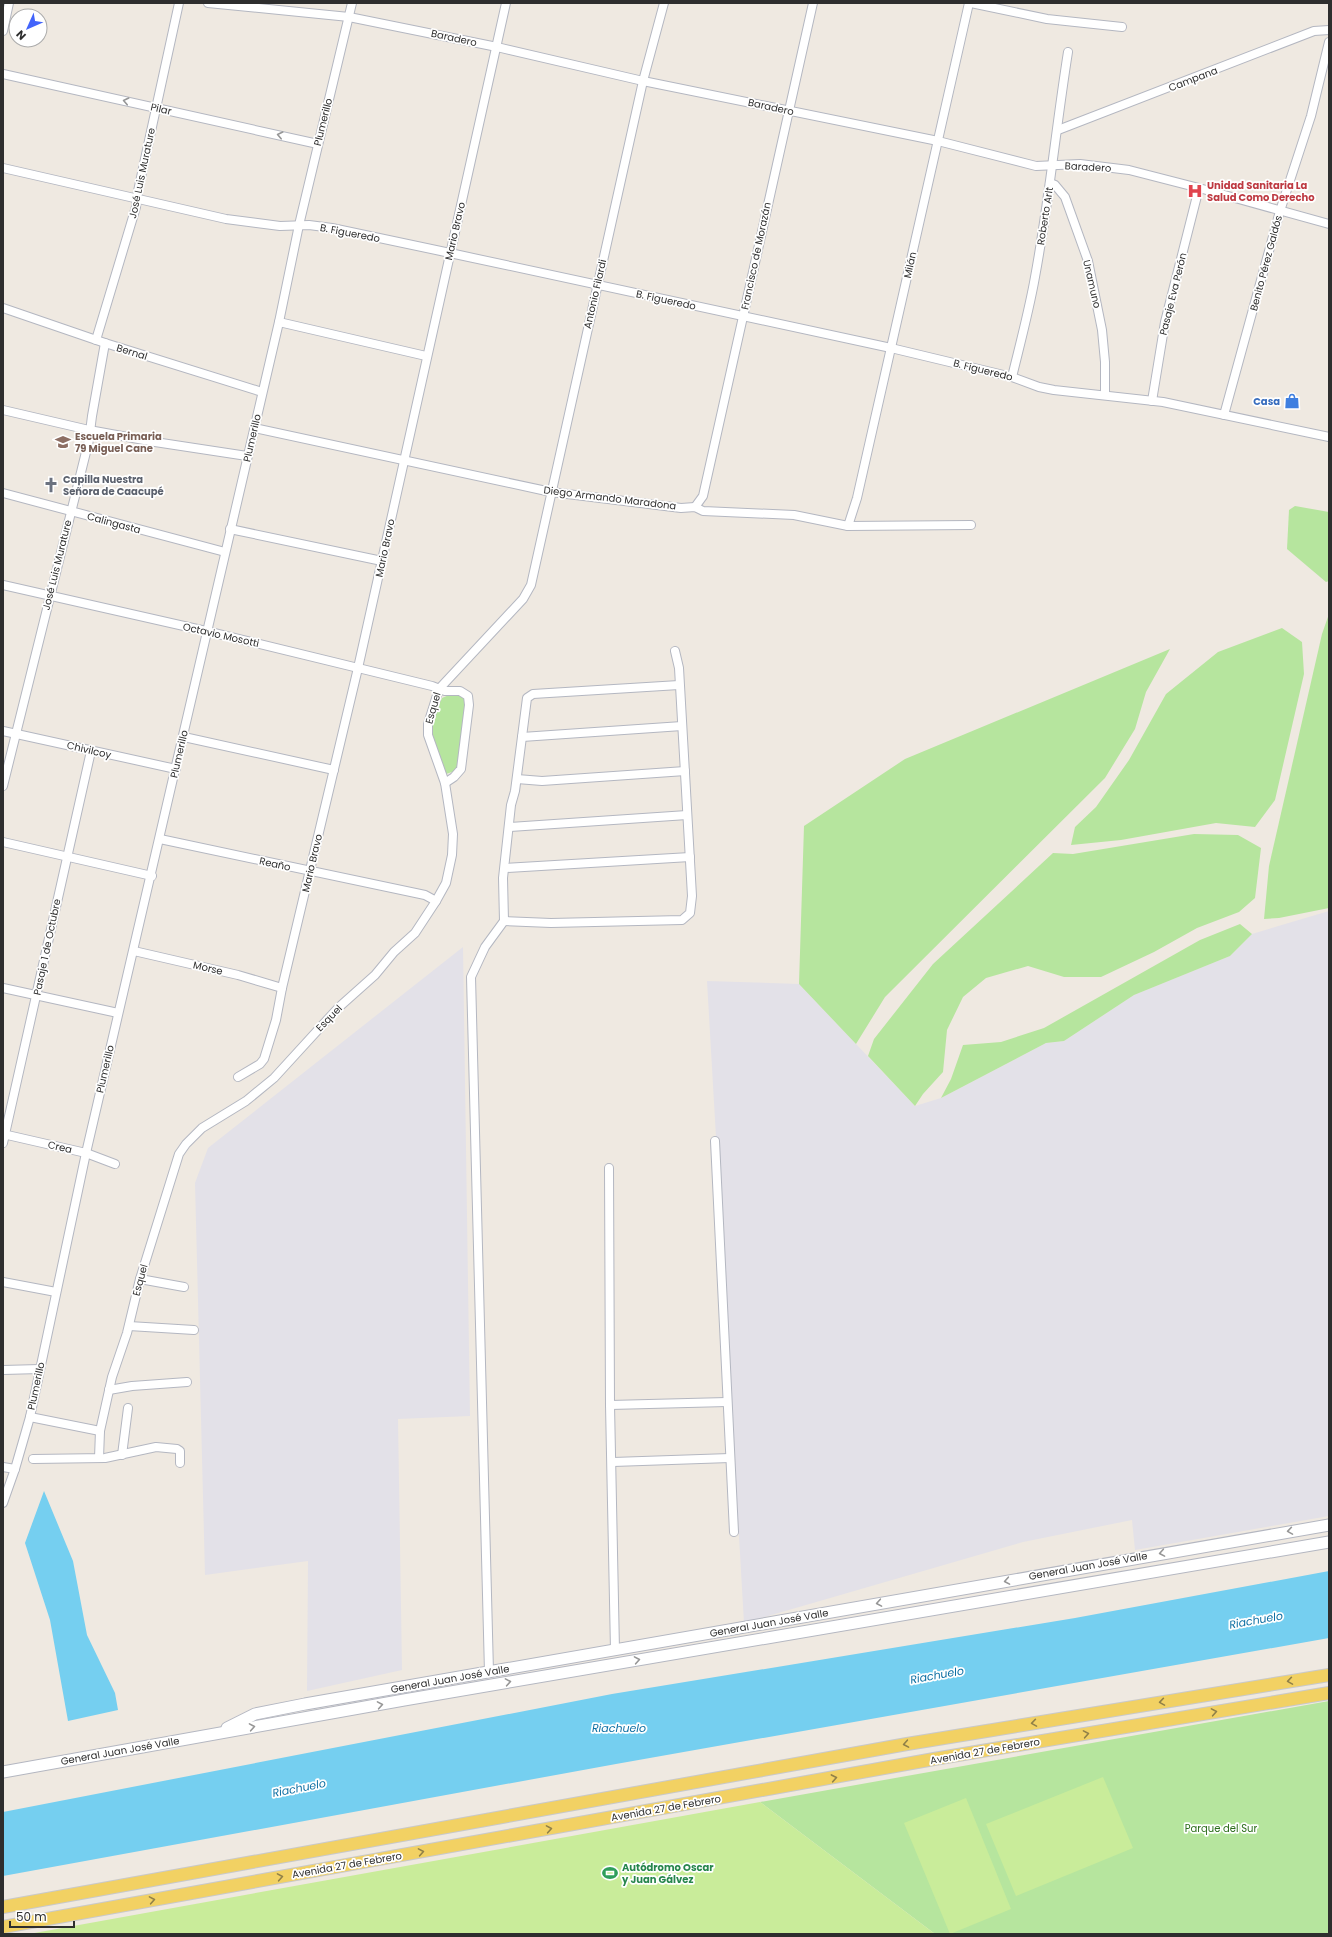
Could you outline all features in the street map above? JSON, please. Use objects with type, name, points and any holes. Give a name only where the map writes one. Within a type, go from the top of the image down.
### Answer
[{"type":"main road","name":"General Juan José Valle","points":[[214,1734],[255,1714],[1329,1525]]},
{"type":"main road","name":"General Juan José Valle","points":[[3,1772],[214,1734],[1329,1542]]},
{"type":"main road","name":"Avenida 27 de Febrero","points":[[3,1907],[907,1744],[1329,1675]]},
{"type":"main road","name":"Avenida 27 de Febrero","points":[[3,1927],[934,1759],[1329,1693]]},
{"type":"main road","name":"General Juan José Valle","points":[[3,1766],[26,1768]]},
{"type":"street","points":[[3,31],[9,3]]},
{"type":"street","name":"José Luis Murature","points":[[96,340],[137,198],[179,3]]},
{"type":"street","name":"Baradero","points":[[208,3],[349,17],[497,47],[643,81],[938,141],[1036,166],[1093,165],[1129,170],[1329,224]]},
{"type":"street","name":"Plumerillo","points":[[3,1503],[15,1469],[30,1417],[86,1154],[118,1013],[152,876],[206,631],[279,322],[299,225],[352,3]]},
{"type":"street","name":"Mario Bravo","points":[[238,1077],[260,1064],[264,1059],[276,1020],[282,988],[358,668],[426,356],[506,3]]},
{"type":"street","name":"Antonio Filardi","points":[[530,585],[643,81],[664,3]]},
{"type":"street","name":"Francisco de Morazán","points":[[695,507],[703,496],[813,3]]},
{"type":"street","points":[[970,3],[1047,18],[1122,27]]},
{"type":"street","name":"Milán","points":[[848,526],[857,498],[970,3]]},
{"type":"street","name":"Campana","points":[[1058,130],[1314,31],[1329,30]]},
{"type":"street","name":"Benito Pérez Galdós","points":[[1224,415],[1280,211],[1311,116],[1329,42]]},
{"type":"street","name":"Roberto Arlt","points":[[1012,377],[1035,279],[1053,166],[1068,52]]},
{"type":"street","name":"Pilar","points":[[3,74],[318,144]]},
{"type":"street","name":"B. Figueredo","points":[[3,168],[226,219],[280,226],[299,225],[332,228],[891,348],[1012,377],[1040,387],[1054,390],[1152,401],[1329,437]]},
{"type":"street","name":"Unamuno","points":[[1050,183],[1056,186],[1066,197],[1088,261],[1102,330],[1106,395]]},
{"type":"street","name":"Pasaje Eva Perón","points":[[1152,401],[1165,322],[1199,188]]},
{"type":"street","name":"Bernal","points":[[3,308],[105,343],[262,392]]},
{"type":"street","points":[[279,322],[426,356]]},
{"type":"street","name":"José Luis Murature","points":[[3,786],[70,511],[89,440],[89,430],[105,343]]},
{"type":"street","points":[[3,410],[89,430],[247,456]]},
{"type":"street","name":"Diego Armando Maradona","points":[[254,428],[551,492],[681,508],[695,507],[703,511],[794,515],[848,526],[971,526]]},
{"type":"street","name":"Calingasta","points":[[3,493],[225,552]]},
{"type":"street","points":[[230,529],[382,561]]},
{"type":"street","name":"Octavio Mosotti","points":[[3,585],[206,631],[438,689],[464,692],[468,696],[469,701],[460,769],[454,777],[445,783]]},
{"type":"street","name":"Esquel","points":[[99,1458],[100,1431],[109,1390],[129,1326],[140,1280],[176,1161],[186,1144],[202,1128],[246,1101],[274,1078],[338,1008],[375,975],[394,952],[412,936],[436,902],[446,883],[453,842],[452,824],[445,783],[427,730],[438,689],[523,599],[530,585]]},
{"type":"street","points":[[504,921],[551,923],[682,920],[690,913],[692,906],[690,858],[679,668],[675,651]]},
{"type":"street","points":[[489,1672],[471,984],[474,967],[485,946],[504,921],[502,889],[506,868],[511,805],[527,698],[533,694],[679,685]]},
{"type":"street","points":[[522,737],[682,726]]},
{"type":"street","name":"Chivilcoy","points":[[3,730],[176,769]]},
{"type":"street","points":[[184,736],[334,770]]},
{"type":"street","name":"Pasaje 1 de Octubre","points":[[4,1137],[91,750]]},
{"type":"street","points":[[516,779],[542,781],[684,772]]},
{"type":"street","points":[[510,827],[687,814]]},
{"type":"street","name":"Reaño","points":[[160,839],[424,895],[436,902]]},
{"type":"street","points":[[3,842],[152,876]]},
{"type":"street","points":[[506,868],[690,858]]},
{"type":"street","name":"Morse","points":[[134,951],[238,975],[282,988]]},
{"type":"street","points":[[3,988],[118,1013]]},
{"type":"street","name":"Crea","points":[[4,1137],[86,1154],[115,1164]]},
{"type":"street","points":[[715,1141],[734,1532]]},
{"type":"street","points":[[610,1168],[610,1405],[613,1462],[614,1650]]},
{"type":"street","points":[[140,1280],[184,1287]]},
{"type":"street","points":[[3,1282],[56,1292]]},
{"type":"street","points":[[129,1326],[194,1330]]},
{"type":"street","points":[[3,1370],[40,1369]]},
{"type":"street","points":[[109,1390],[132,1386],[187,1382]]},
{"type":"street","points":[[610,1405],[728,1402]]},
{"type":"street","points":[[122,1455],[128,1408]]},
{"type":"street","points":[[30,1417],[100,1431]]},
{"type":"street","points":[[32,1459],[99,1458],[122,1455],[156,1447],[177,1449],[180,1452],[180,1463]]},
{"type":"street","points":[[613,1462],[730,1458]]},
{"type":"street","points":[[3,1467],[15,1469]]},
{"type":"shaded area","points":[[1329,911],[1329,1516],[1135,1550],[1132,1520],[1023,1542],[744,1623],[707,981],[799,984],[915,1106],[941,1098],[1046,1043],[1064,1041],[1134,995],[1230,956],[1252,934]]},
{"type":"shaded area","points":[[463,947],[470,1416],[398,1419],[402,1670],[307,1691],[308,1561],[205,1575],[195,1183],[208,1148]]},
{"type":"green space","points":[[1295,506],[1329,512],[1329,581],[1326,582],[1287,549],[1289,510]]},
{"type":"green space","points":[[1329,614],[1329,908],[1279,918],[1264,919],[1269,866],[1322,634]]},
{"type":"green space","points":[[1282,628],[1302,642],[1304,674],[1275,800],[1255,827],[1216,823],[1121,840],[1071,845],[1075,827],[1096,807],[1129,760],[1166,694],[1218,652]]},
{"type":"green space","points":[[1170,649],[1146,692],[1135,729],[1105,778],[885,997],[856,1044],[799,984],[804,826],[905,759]]},
{"type":"green space","points":[[449,695],[464,696],[465,701],[458,766],[455,771],[446,774],[444,773],[433,743],[432,728],[442,698]]},
{"type":"green space","points":[[1194,834],[1238,835],[1261,848],[1255,898],[1239,912],[1197,928],[1154,952],[1101,977],[1064,977],[1028,966],[986,978],[963,997],[947,1030],[943,1072],[923,1094],[915,1106],[868,1056],[874,1039],[933,964],[1053,853],[1073,854]]},
{"type":"green space","points":[[1240,924],[1252,934],[1230,956],[1134,995],[1064,1041],[1046,1043],[941,1098],[951,1079],[963,1045],[1001,1042],[1044,1028],[1200,940]]},
{"type":"green space","name":"Parque del Sur","points":[[1329,1701],[1329,1934],[935,1934],[760,1802]]},
{"type":"green space","points":[[1103,1777],[1133,1848],[1016,1896],[986,1824]]},
{"type":"green space","points":[[966,1798],[1011,1909],[950,1934],[904,1823]]},
{"type":"green space","name":"Autódromo Oscar y Juan Gálvez","points":[[760,1802],[935,1934],[29,1934]]},
{"type":"water","points":[[44,1491],[73,1561],[87,1635],[115,1693],[118,1710],[68,1721],[50,1620],[25,1543]]},
{"type":"water","name":"Riachuelo","points":[[1329,1571],[1329,1638],[616,1764],[3,1876],[3,1812],[612,1694],[1075,1618]]},
{"type":"place","name":"Unidad Sanitaria La Salud Como Derecho","points":[[1195,191]]},
{"type":"place","name":"Casa","points":[[1292,401]]},
{"type":"place","name":"Escuela Primaria 79 Miguel Cane","points":[[63,442]]},
{"type":"place","name":"Capilla Nuestra Señora de Caacupé","points":[[51,485]]},
{"type":"place","name":"Autódromo Oscar y Juan Gálvez","points":[[610,1873]]}]
